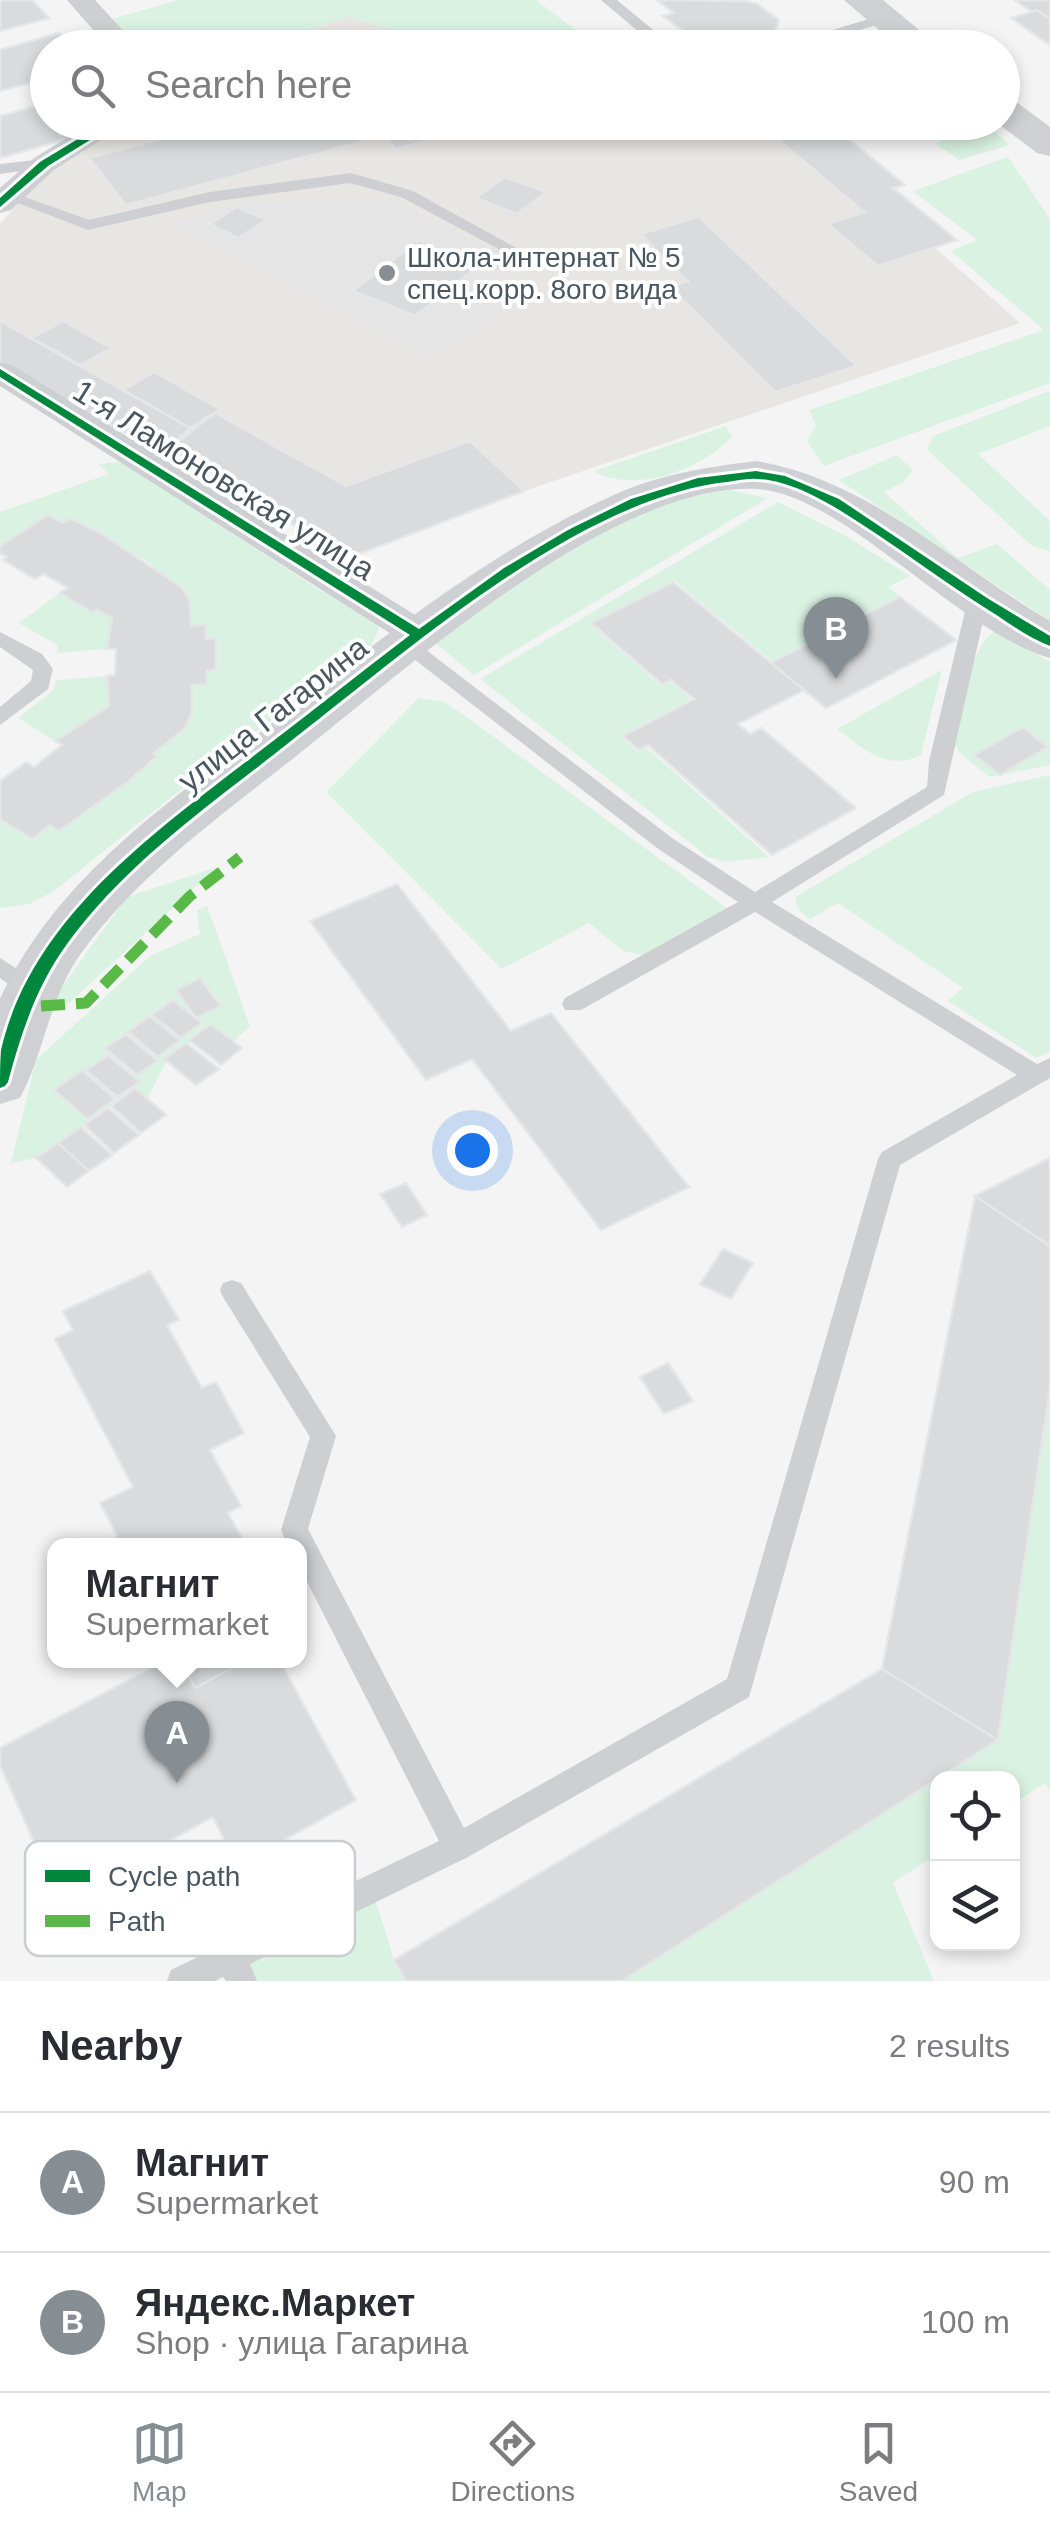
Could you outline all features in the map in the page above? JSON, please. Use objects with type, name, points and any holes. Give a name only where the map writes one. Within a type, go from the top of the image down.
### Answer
[{"type":"street","points":[[80,0],[109,30]]},
{"type":"street","points":[[873,9],[899,30]]},
{"type":"street","points":[[1020,122],[1050,145]]},
{"type":"street","points":[[2,190],[84,140]]},
{"type":"street","name":"1-я Ламоновская улица","points":[[0,372],[413,640]]},
{"type":"street","name":"улица Гагарина","points":[[0,1082],[15,977],[64,936],[116,878],[174,826],[413,640],[529,560],[598,520],[672,489],[728,476],[760,474],[798,485],[854,516],[1050,642]]},
{"type":"lane","points":[[608,0],[646,30]]},
{"type":"lane","points":[[823,30],[873,9]]},
{"type":"lane","points":[[2,190],[88,225],[210,197],[350,178],[407,194],[514,251]]},
{"type":"lane","points":[[572,1004],[754,902],[937,790],[939,761],[978,598]]},
{"type":"lane","points":[[0,638],[43,669],[41,684],[0,718]]},
{"type":"lane","points":[[413,640],[673,848],[754,902],[1043,1071]]},
{"type":"lane","points":[[355,1904],[738,1688],[890,1158],[1043,1071]]},
{"type":"lane","points":[[232,1290],[322,1436],[294,1530],[298,1538]]},
{"type":"lane","points":[[307,1555],[458,1847]]},
{"type":"lane","points":[[182,1981],[236,1969],[260,1956]]},
{"type":"shaded area","points":[[349,16],[391,30],[312,30]]},
{"type":"shaded area","points":[[99,140],[850,140],[906,185],[894,189],[932,245],[1020,323],[524,491],[338,562],[280,514],[0,362],[0,224],[40,177]]},
{"type":"shaded area","name":"Школа-интернат № 5 спец.корр. 8ого вида","points":[[374,194],[527,266],[497,279],[514,307],[430,360],[170,225],[232,205]]},
{"type":"green space","points":[[179,0],[536,0],[576,30],[390,30],[349,16],[311,30],[108,30],[101,22]]},
{"type":"green space","points":[[941,140],[1004,140],[1010,145],[959,160],[936,144]]},
{"type":"green space","points":[[1008,157],[1050,219],[1050,383],[824,466],[807,441],[816,425],[809,410],[1044,330],[951,251],[977,240],[913,191]]},
{"type":"green space","points":[[1050,391],[1050,426],[978,454],[1050,521],[1050,551],[1032,546],[927,450],[933,436]]},
{"type":"green space","points":[[726,426],[732,436],[720,448],[667,475],[628,480],[594,471]]},
{"type":"green space","points":[[897,455],[913,470],[904,482],[884,492],[958,558],[997,544],[1050,590],[1050,621],[839,480]]},
{"type":"green space","points":[[122,462],[321,591],[361,606],[379,624],[376,636],[349,666],[240,744],[54,891],[29,904],[0,908],[0,819],[32,839],[50,825],[59,831],[128,782],[156,756],[153,754],[184,729],[192,713],[192,685],[206,684],[207,671],[216,669],[215,639],[206,639],[205,625],[191,626],[189,604],[182,590],[152,570],[155,566],[70,518],[63,523],[48,515],[0,546],[0,512],[109,474],[98,464]]},
{"type":"green space","points":[[730,490],[768,498],[474,675],[427,636],[513,576],[655,502]]},
{"type":"green space","points":[[778,502],[844,535],[910,576],[888,587],[899,596],[772,661],[674,580],[589,623],[661,686],[671,682],[691,699],[620,736],[638,752],[647,748],[769,857],[726,862],[708,857],[480,679]]},
{"type":"green space","points":[[60,593],[112,618],[107,649],[58,653],[57,645],[19,623]]},
{"type":"green space","points":[[996,631],[1050,662],[1050,765],[990,777],[962,754],[953,735],[972,665],[988,637]]},
{"type":"green space","points":[[942,670],[921,755],[909,760],[887,760],[837,729]]},
{"type":"green space","points":[[107,676],[109,706],[55,741],[18,718],[52,691],[57,680]]},
{"type":"green space","points":[[419,698],[444,702],[464,715],[728,909],[653,957],[623,951],[589,923],[502,969],[326,792]]},
{"type":"green space","points":[[1050,775],[1050,1052],[1036,1058],[948,1001],[963,988],[838,903],[810,919],[798,909],[795,897],[973,792]]},
{"type":"green space","points":[[217,867],[68,1004],[54,998],[127,897]]},
{"type":"green space","points":[[207,906],[250,1026],[233,1042],[210,1024],[165,1064],[147,1099],[135,1089],[36,1158],[11,1163],[36,1060],[150,956],[200,934],[197,910]]},
{"type":"green space","points":[[1050,1388],[1050,1792],[1045,1783],[1020,1799],[1020,1771],[949,1771],[998,1739]]},
{"type":"green space","points":[[930,1784],[930,1859],[893,1883],[934,1981],[622,1981]]},
{"type":"green space","points":[[372,1889],[394,1960],[406,1981],[242,1981],[230,1958],[234,1956],[355,1956],[355,1897]]},
{"type":"building","points":[[0,0],[32,0],[49,18],[0,31]]},
{"type":"building","points":[[657,0],[745,1],[757,4],[779,20],[776,30],[682,30],[663,16],[674,13]]},
{"type":"building","points":[[1015,0],[1050,0],[1050,19],[1037,10],[1032,12]]},
{"type":"building","points":[[1037,10],[1050,19],[1050,45],[1011,18]]},
{"type":"building","points":[[30,41],[30,83],[0,91],[0,50]]},
{"type":"building","points":[[30,108],[30,140],[63,140],[0,158],[0,116]]},
{"type":"building","points":[[157,140],[368,140],[126,205],[89,158]]},
{"type":"building","points":[[387,140],[429,140],[396,149]]},
{"type":"building","points":[[779,140],[850,140],[905,185],[893,188],[957,240],[878,266],[828,224],[864,212]]},
{"type":"building","points":[[505,177],[546,192],[517,214],[476,198]]},
{"type":"building","points":[[237,207],[266,220],[238,238],[210,224]]},
{"type":"building","points":[[699,217],[857,366],[775,392],[669,286],[688,281],[640,234]]},
{"type":"building","points":[[419,240],[481,264],[415,316],[353,291]]},
{"type":"building","points":[[0,321],[190,428],[167,450],[117,429],[0,362]]},
{"type":"building","points":[[63,321],[111,348],[81,365],[32,338]]},
{"type":"building","points":[[154,372],[220,409],[190,428],[124,390]]},
{"type":"building","points":[[215,413],[346,486],[470,441],[524,491],[338,562],[280,514],[167,450]]},
{"type":"building","points":[[48,515],[63,523],[70,518],[99,532],[181,587],[190,601],[191,626],[205,625],[206,639],[216,638],[216,670],[207,671],[207,684],[192,685],[192,713],[184,729],[153,754],[157,756],[59,831],[50,825],[32,839],[0,819],[0,781],[26,762],[34,767],[62,745],[55,741],[109,706],[107,676],[115,675],[116,649],[107,649],[112,618],[97,610],[93,613],[60,593],[68,588],[43,574],[35,579],[3,560],[7,557],[0,553],[0,546]]},
{"type":"building","points":[[673,582],[804,690],[738,724],[750,734],[761,728],[856,808],[772,855],[648,745],[639,750],[623,736],[694,699],[671,680],[662,684],[591,623]]},
{"type":"building","points":[[900,597],[956,640],[826,708],[771,663]]},
{"type":"building","points":[[1023,727],[1048,747],[1000,775],[974,755]]},
{"type":"building","points":[[397,884],[511,1031],[551,1013],[689,1187],[601,1230],[472,1059],[426,1080],[310,921]]},
{"type":"building","points":[[200,978],[221,1006],[196,1018],[176,990]]},
{"type":"building","points":[[173,1000],[202,1023],[181,1038],[152,1015]]},
{"type":"building","points":[[149,1016],[180,1040],[158,1057],[128,1032]]},
{"type":"building","points":[[211,1024],[242,1048],[221,1065],[189,1040]]},
{"type":"building","points":[[126,1034],[158,1061],[137,1075],[105,1048]]},
{"type":"building","points":[[186,1043],[219,1069],[196,1085],[164,1059]]},
{"type":"building","points":[[108,1055],[140,1082],[117,1097],[86,1070]]},
{"type":"building","points":[[82,1070],[115,1099],[87,1119],[54,1090]]},
{"type":"building","points":[[135,1088],[166,1115],[141,1133],[111,1106]]},
{"type":"building","points":[[108,1108],[139,1135],[114,1153],[84,1125]]},
{"type":"building","points":[[81,1127],[112,1155],[89,1171],[58,1143]]},
{"type":"building","points":[[58,1143],[89,1171],[67,1187],[36,1158]]},
{"type":"building","points":[[1050,1158],[1050,1246],[975,1196]]},
{"type":"building","points":[[406,1183],[427,1215],[402,1227],[380,1194]]},
{"type":"building","points":[[975,1196],[1050,1246],[1050,1388],[998,1740],[882,1669]]},
{"type":"building","points":[[723,1249],[753,1263],[731,1299],[700,1284]]},
{"type":"building","points":[[150,1271],[179,1320],[167,1325],[202,1388],[216,1382],[244,1433],[210,1450],[241,1506],[228,1513],[242,1538],[118,1538],[100,1503],[133,1487],[55,1339],[73,1330],[63,1311]]},
{"type":"building","points":[[668,1363],[693,1401],[664,1414],[640,1377]]},
{"type":"building","points":[[152,1668],[185,1668],[195,1688],[232,1668],[283,1668],[356,1800],[282,1841],[225,1841],[213,1817],[169,1841],[34,1841],[0,1765],[0,1748]]},
{"type":"building","points":[[185,1668],[232,1668],[195,1688]]},
{"type":"building","points":[[882,1669],[998,1740],[950,1771],[930,1771],[930,1784],[622,1981],[406,1981],[394,1960]]},
{"type":"marked path","points":[[41,1006],[86,1003],[190,896],[240,857]]},
{"type":"cycle path","points":[[0,204],[44,164],[84,140]]},
{"type":"cycle path","points":[[0,372],[420,635]]},
{"type":"cycle path","points":[[0,1082],[24,1007],[41,971],[87,909],[140,855],[447,614],[572,533],[636,502],[698,481],[756,475],[781,479],[834,502],[1050,642]]},
{"type":"place","name":"Школа-интернат № 5 спец.корр. 8ого вида","points":[[387,273]]},
{"type":"place","name":"Яндекс.Маркет","points":[[836,679]]},
{"type":"place","name":"Магнит","points":[[177,1783]]}]
